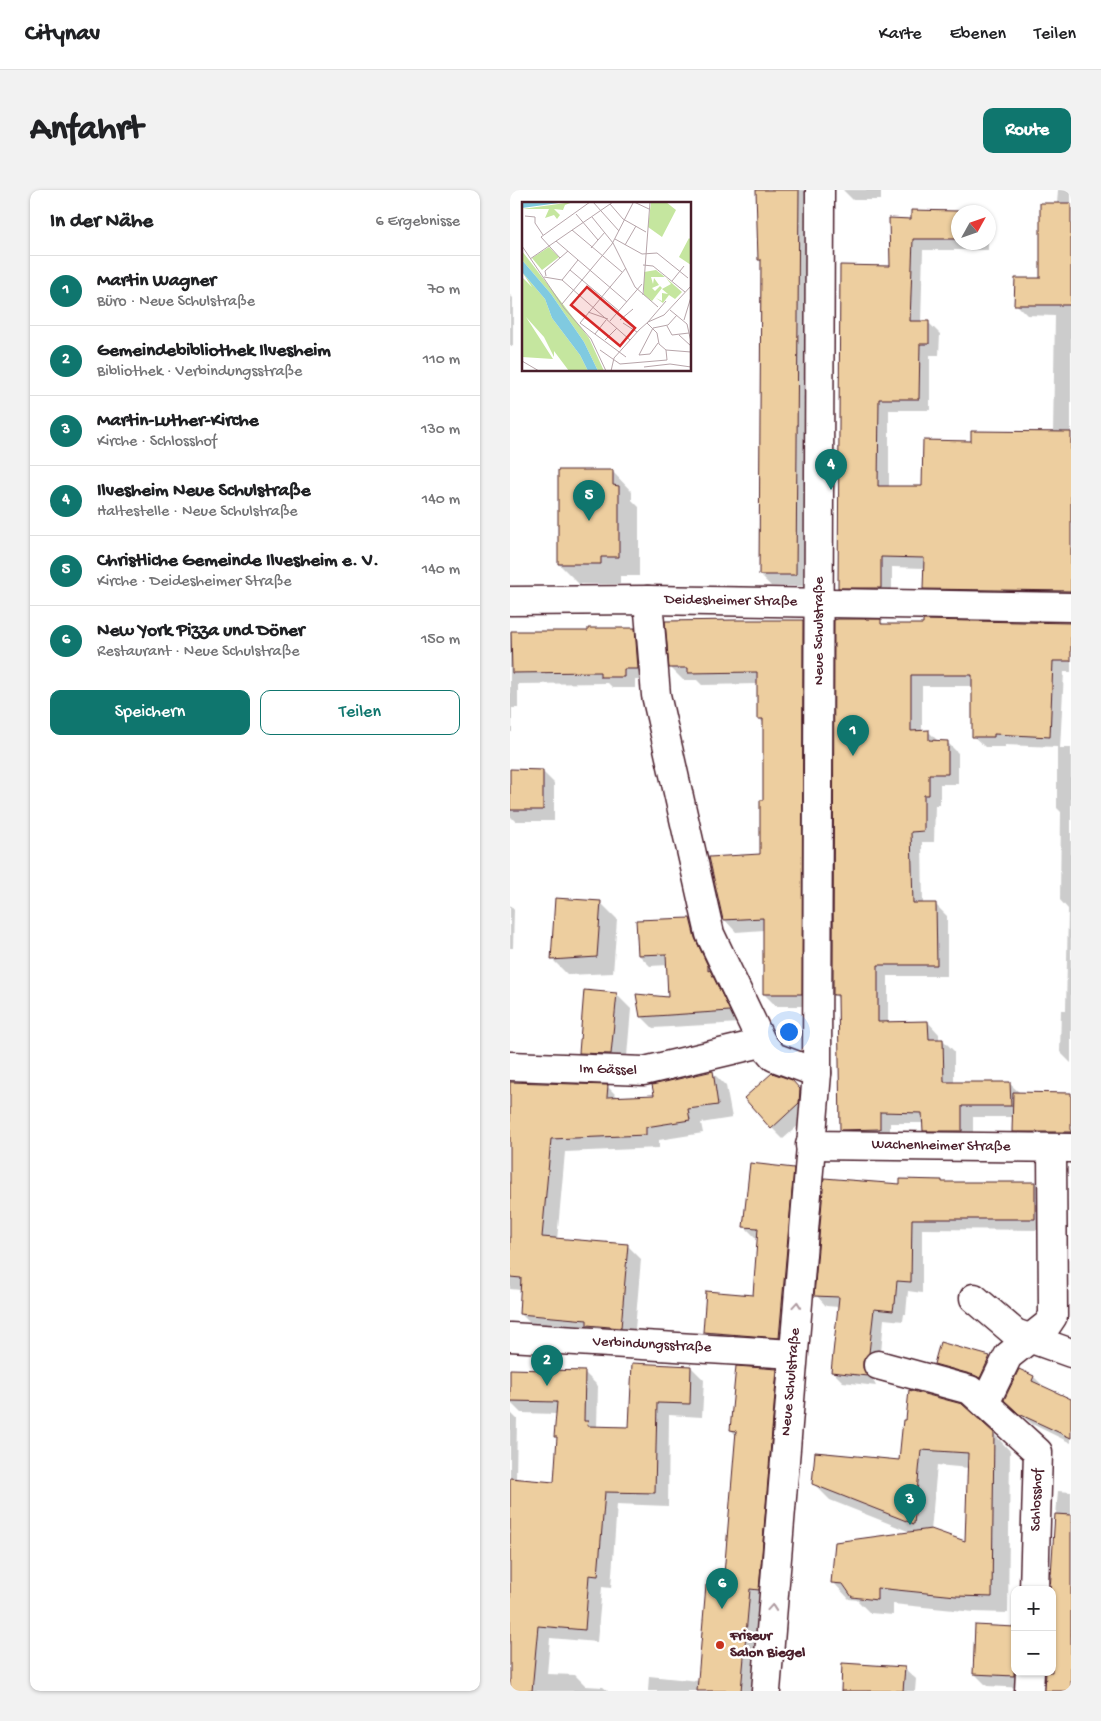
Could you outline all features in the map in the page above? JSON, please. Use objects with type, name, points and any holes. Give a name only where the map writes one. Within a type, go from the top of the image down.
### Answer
[{"type":"street","name":"Neue Schulstraße","points":[[766,1691],[817,1073],[820,190]]},
{"type":"street","name":"Deidesheimer Straße","points":[[510,601],[648,600],[1071,607]]},
{"type":"street","points":[[648,600],[656,695],[710,934],[762,1043],[774,1057],[817,1073]]},
{"type":"street","name":"Im Gässel","points":[[510,1066],[644,1071],[762,1043]]},
{"type":"street","name":"Wachenheimer Straße","points":[[810,1145],[1061,1148]]},
{"type":"street","points":[[985,1403],[1008,1356],[1047,1325],[1053,1316],[1061,1148]]},
{"type":"street","points":[[974,1298],[1015,1332],[1071,1353]]},
{"type":"street","name":"Verbindungsstraße","points":[[510,1337],[793,1354]]},
{"type":"street","name":"Schlosshof","points":[[878,1366],[970,1390],[1038,1452],[1034,1586]]},
{"type":"street","points":[[1029,1691],[1030,1676]]},
{"type":"building","points":[[756,190],[799,190],[796,575],[759,575],[761,260],[758,260]]},
{"type":"building","points":[[1040,203],[1071,203],[1071,305],[1014,305],[1015,278],[1040,278]]},
{"type":"building","points":[[911,210],[951,211],[951,239],[913,239],[910,321],[929,321],[929,344],[920,344],[919,399],[879,399],[878,486],[922,486],[923,440],[971,441],[971,431],[1071,432],[1071,591],[923,589],[924,558],[881,557],[881,588],[838,588],[840,265],[890,266],[889,218],[911,219]]},
{"type":"building","points":[[558,470],[613,470],[613,485],[619,486],[619,557],[601,557],[601,564],[558,564]]},
{"type":"building","points":[[881,619],[881,624],[923,624],[923,620],[1071,623],[1071,661],[1053,661],[1050,737],[994,734],[994,737],[972,737],[972,675],[911,675],[911,731],[929,730],[929,740],[948,741],[948,774],[929,774],[929,795],[924,795],[924,831],[911,832],[913,903],[936,903],[937,965],[878,965],[878,1022],[928,1021],[929,1039],[943,1039],[944,1082],[1010,1082],[1011,1106],[962,1106],[962,1131],[923,1131],[922,1113],[880,1112],[880,1129],[840,1130],[838,995],[833,995],[834,620]]},
{"type":"building","points":[[803,620],[802,994],[763,994],[763,918],[723,920],[709,857],[760,854],[760,800],[763,800],[763,719],[757,719],[757,672],[688,673],[688,668],[669,668],[665,621]]},
{"type":"building","points":[[588,628],[635,628],[638,669],[624,669],[624,677],[600,677],[600,672],[512,673],[511,631],[588,631]]},
{"type":"building","points":[[510,769],[543,770],[543,810],[510,810]]},
{"type":"building","points":[[555,898],[601,901],[597,957],[551,960]]},
{"type":"building","points":[[690,918],[695,938],[708,966],[708,971],[710,970],[730,1011],[640,1017],[636,994],[668,997],[666,954],[638,955],[636,920]]},
{"type":"building","points":[[584,990],[617,993],[611,1054],[579,1053]]},
{"type":"building","points":[[713,1071],[718,1105],[688,1109],[690,1120],[646,1127],[646,1135],[551,1139],[542,1237],[628,1244],[621,1328],[587,1325],[587,1320],[519,1314],[521,1278],[510,1277],[510,1082],[608,1085],[607,1097],[654,1095],[652,1085]]},
{"type":"building","points":[[772,1073],[792,1080],[800,1089],[799,1103],[771,1129],[744,1098]]},
{"type":"building","points":[[1013,1092],[1071,1093],[1071,1132],[1012,1132]]},
{"type":"building","points":[[750,1163],[794,1168],[779,1338],[703,1332],[706,1291],[753,1295],[758,1228],[743,1227]]},
{"type":"building","points":[[824,1178],[900,1184],[900,1179],[942,1180],[942,1182],[1035,1182],[1035,1219],[912,1219],[911,1282],[897,1281],[893,1311],[874,1309],[869,1353],[863,1361],[863,1368],[867,1376],[831,1372],[839,1297],[814,1296]]},
{"type":"building","points":[[940,1342],[990,1356],[980,1378],[934,1364]]},
{"type":"building","points":[[632,1363],[691,1366],[690,1404],[657,1403],[655,1493],[605,1492],[598,1576],[589,1575],[585,1630],[538,1626],[532,1691],[510,1691],[510,1478],[554,1482],[557,1437],[554,1437],[557,1402],[510,1401],[510,1369],[585,1371],[584,1421],[588,1421],[587,1426],[629,1427]]},
{"type":"building","points":[[736,1366],[777,1369],[759,1590],[750,1589],[741,1691],[697,1691],[706,1585],[723,1586],[736,1431],[730,1430]]},
{"type":"building","points":[[1019,1369],[1034,1376],[1032,1381],[1071,1399],[1071,1438],[1019,1414],[1004,1400]]},
{"type":"building","points":[[909,1390],[962,1404],[994,1433],[992,1597],[956,1596],[877,1588],[877,1600],[852,1597],[843,1584],[831,1583],[835,1542],[931,1529],[965,1541],[968,1453],[921,1450],[914,1524],[812,1484],[815,1452],[899,1460],[903,1420],[906,1420]]},
{"type":"building","points":[[1055,1514],[1071,1515],[1071,1691],[1045,1691],[1046,1676],[1056,1676],[1056,1586],[1050,1586]]},
{"type":"building","points":[[975,1625],[1011,1627],[1011,1676],[973,1674]]},
{"type":"building","points":[[842,1663],[905,1667],[903,1691],[841,1691]]},
{"type":"place","name":"Ilvesheim Neue Schulstraße","points":[[831,490]]},
{"type":"place","name":"Christliche Gemeinde Ilvesheim e. V.","points":[[589,521]]},
{"type":"place","name":"Martin Wagner","points":[[853,756]]},
{"type":"place","name":"Gemeindebibliothek Ilvesheim","points":[[547,1386]]},
{"type":"place","name":"Martin-Luther-Kirche","points":[[910,1525]]},
{"type":"place","name":"New York Pizza und Döner","points":[[722,1609]]},
{"type":"place","name":"Friseur Salon Biegel","points":[[720,1645]]}]
